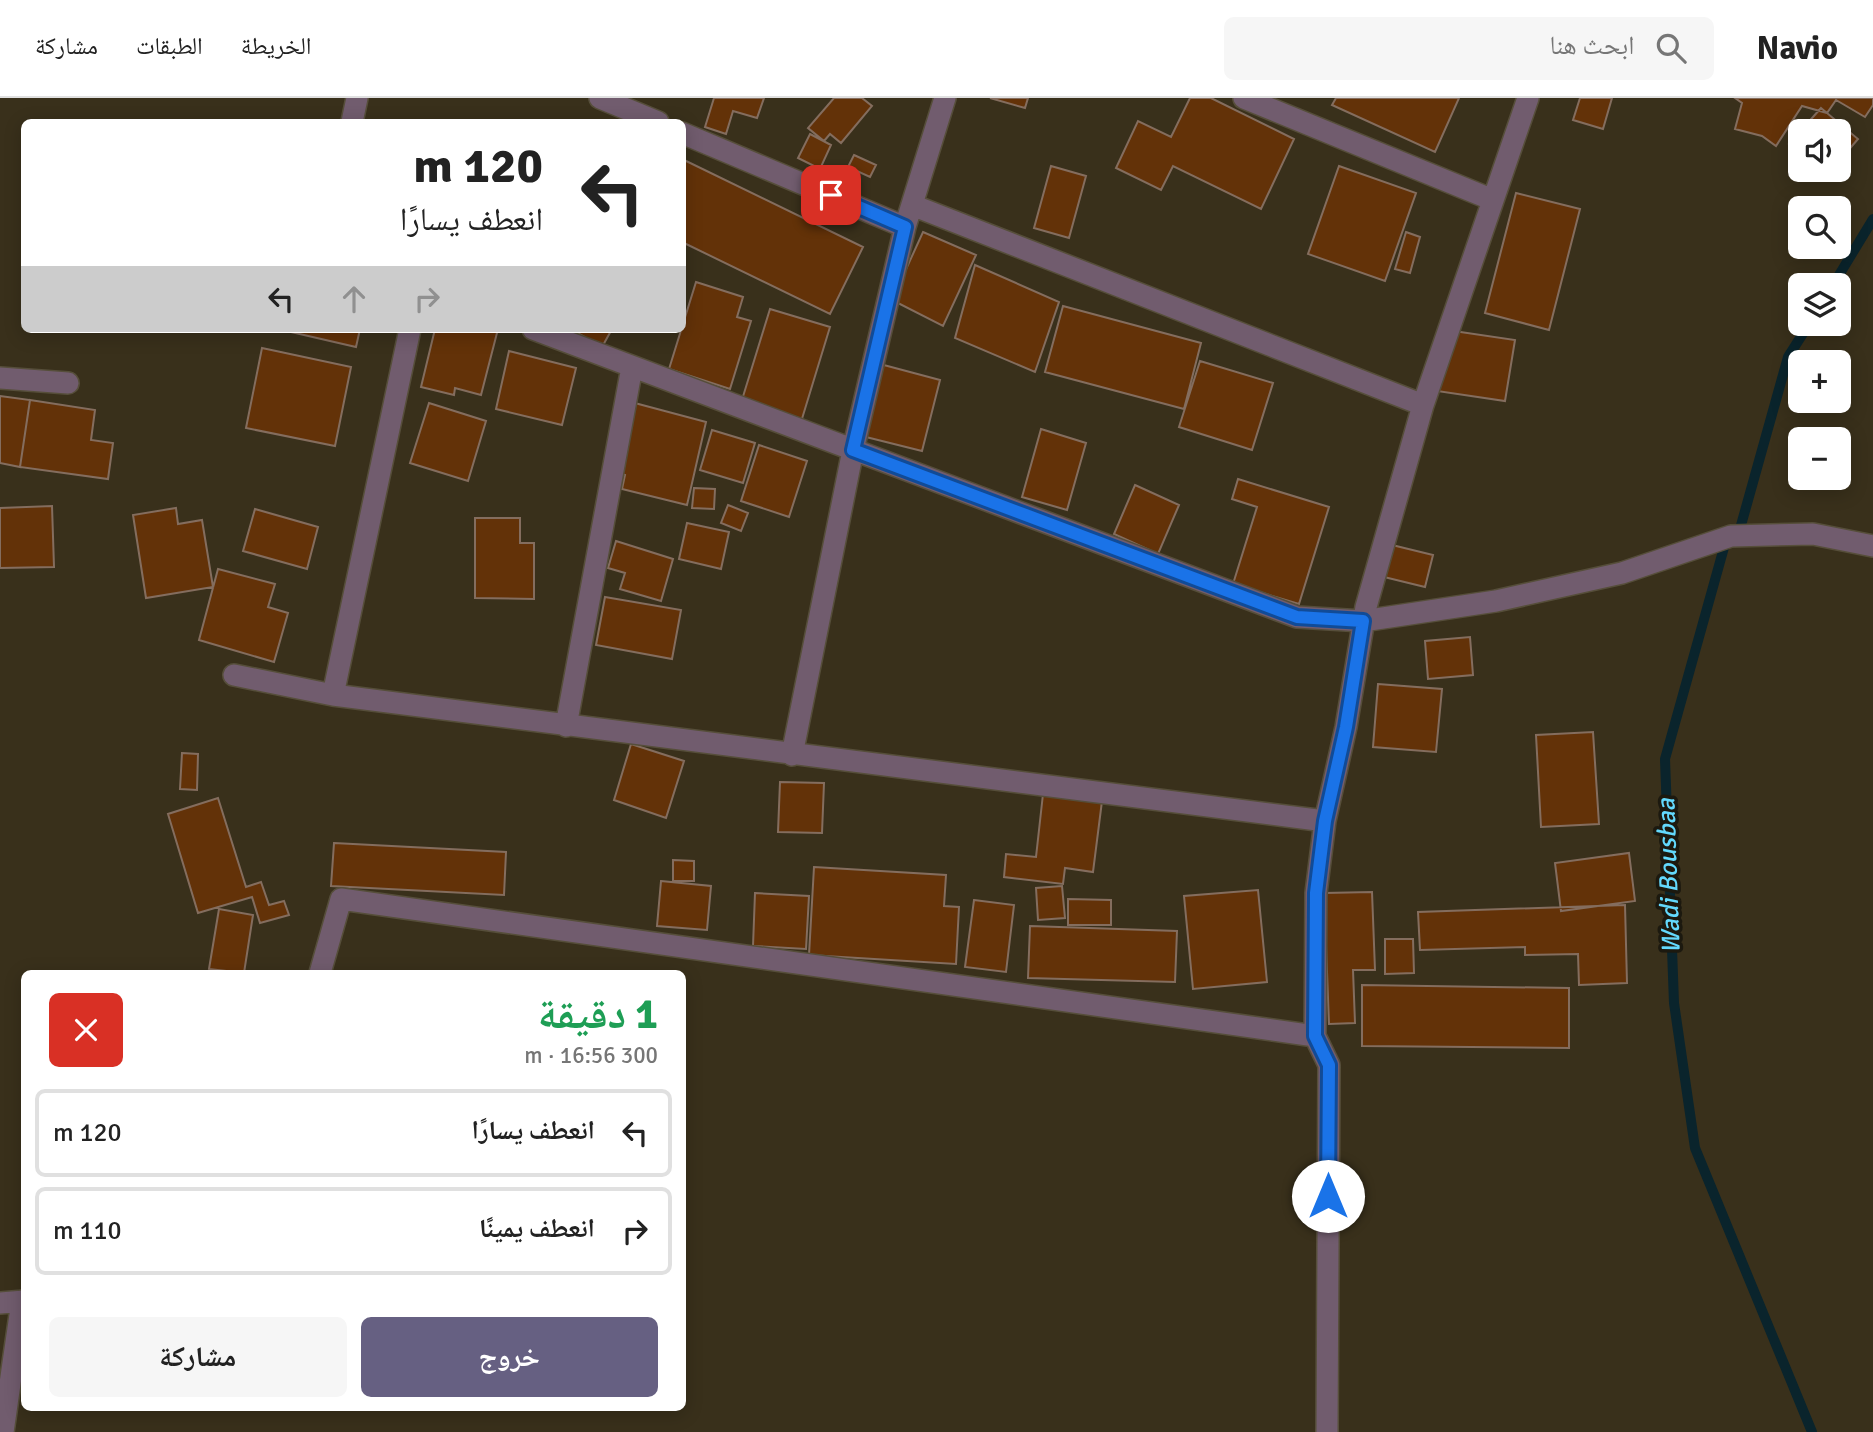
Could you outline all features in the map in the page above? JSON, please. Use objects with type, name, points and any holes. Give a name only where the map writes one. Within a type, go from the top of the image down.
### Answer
[{"type":"street","points":[[353,119],[357,98]]},
{"type":"street","points":[[600,98],[651,119]]},
{"type":"street","points":[[792,755],[853,450],[905,227],[945,98]]},
{"type":"street","points":[[1244,98],[1493,200]]},
{"type":"street","points":[[1327,1432],[1329,1065],[1315,1036],[1316,893],[1325,821],[1346,727],[1363,621],[1423,405],[1528,98]]},
{"type":"street","points":[[686,135],[905,227]]},
{"type":"street","points":[[912,205],[1423,405]]},
{"type":"street","points":[[333,695],[409,333]]},
{"type":"street","points":[[543,333],[1297,617],[1363,621],[1496,601],[1622,573],[1731,536],[1813,534],[1873,545]]},
{"type":"street","points":[[566,726],[632,367]]},
{"type":"street","points":[[0,378],[68,383]]},
{"type":"street","points":[[234,675],[333,695],[1325,821]]},
{"type":"street","points":[[321,970],[341,899],[1315,1036]]},
{"type":"street","points":[[0,1303],[21,1301]]},
{"type":"street","points":[[3,1432],[21,1314]]},
{"type":"building","points":[[714,98],[764,98],[757,118],[733,111],[726,134],[705,127]]},
{"type":"building","points":[[834,98],[862,98],[872,106],[841,143],[830,134],[824,141],[808,128]]},
{"type":"building","points":[[990,98],[1028,98],[1025,108]]},
{"type":"building","points":[[1190,98],[1211,98],[1294,139],[1261,209],[1173,166],[1161,190],[1116,168],[1138,121],[1171,137]]},
{"type":"building","points":[[1336,98],[1459,98],[1435,152],[1332,105]]},
{"type":"building","points":[[1580,98],[1612,98],[1603,129],[1573,120]]},
{"type":"building","points":[[1735,98],[1873,98],[1873,105],[1865,117],[1836,100],[1827,113],[1802,106],[1794,119],[1788,119],[1788,128],[1776,146],[1762,136],[1735,129],[1742,103]]},
{"type":"building","points":[[1821,108],[1834,119],[1811,119]]},
{"type":"building","points":[[1851,133],[1858,139],[1851,147]]},
{"type":"building","points":[[810,134],[831,145],[820,169],[798,158]]},
{"type":"building","points":[[854,155],[876,165],[870,177],[848,167]]},
{"type":"building","points":[[686,161],[863,247],[830,314],[686,244]]},
{"type":"building","points":[[1051,166],[1086,176],[1069,238],[1034,228]]},
{"type":"building","points":[[1339,166],[1416,193],[1385,281],[1308,254]]},
{"type":"building","points":[[1516,193],[1580,209],[1549,330],[1485,313]]},
{"type":"building","points":[[923,232],[976,255],[943,326],[892,300]]},
{"type":"building","points":[[1406,232],[1420,237],[1410,273],[1395,269]]},
{"type":"building","points":[[975,265],[1059,302],[1035,372],[955,338]]},
{"type":"building","points":[[696,282],[743,297],[737,317],[751,321],[730,389],[669,369],[680,333],[686,333],[686,314]]},
{"type":"building","points":[[1063,306],[1201,343],[1184,409],[1045,372]]},
{"type":"building","points":[[770,309],[830,327],[801,422],[741,403]]},
{"type":"building","points":[[1447,330],[1515,340],[1505,401],[1437,391]]},
{"type":"building","points":[[295,333],[359,333],[356,347]]},
{"type":"building","points":[[434,333],[497,333],[481,395],[455,388],[454,395],[421,387]]},
{"type":"building","points":[[578,333],[610,333],[602,347]]},
{"type":"building","points":[[262,348],[351,367],[335,446],[246,428]]},
{"type":"building","points":[[509,351],[576,368],[562,425],[496,409]]},
{"type":"building","points":[[1200,361],[1273,383],[1252,450],[1179,427]]},
{"type":"building","points":[[880,364],[940,380],[922,451],[862,436]]},
{"type":"building","points":[[0,396],[30,400],[20,467],[0,463]]},
{"type":"building","points":[[30,400],[95,410],[91,440],[113,443],[108,479],[20,467]]},
{"type":"building","points":[[631,402],[706,422],[687,505],[622,489],[625,475],[615,472]]},
{"type":"building","points":[[429,403],[486,421],[468,481],[410,463]]},
{"type":"building","points":[[1041,429],[1086,443],[1067,510],[1022,497]]},
{"type":"building","points":[[712,430],[755,443],[743,483],[700,470]]},
{"type":"building","points":[[759,445],[807,461],[789,517],[741,501]]},
{"type":"building","points":[[1238,479],[1329,507],[1299,604],[1233,584],[1257,507],[1232,499]]},
{"type":"building","points":[[1135,485],[1179,505],[1158,554],[1114,534]]},
{"type":"building","points":[[694,488],[715,489],[714,509],[692,508]]},
{"type":"building","points":[[728,505],[748,513],[741,531],[721,523]]},
{"type":"building","points":[[52,506],[54,567],[0,568],[0,508]]},
{"type":"building","points":[[176,508],[178,524],[202,520],[213,587],[146,598],[133,515]]},
{"type":"building","points":[[255,509],[318,527],[307,569],[243,551]]},
{"type":"building","points":[[475,518],[520,518],[520,543],[534,543],[534,599],[475,598]]},
{"type":"building","points":[[687,523],[729,532],[721,569],[679,559]]},
{"type":"building","points":[[616,541],[673,559],[661,601],[620,589],[625,573],[608,568]]},
{"type":"building","points":[[1388,544],[1433,555],[1425,587],[1380,576]]},
{"type":"building","points":[[218,569],[275,584],[268,607],[288,613],[274,662],[199,640]]},
{"type":"building","points":[[605,597],[681,610],[672,659],[596,645]]},
{"type":"building","points":[[1470,637],[1473,675],[1428,679],[1425,641]]},
{"type":"building","points":[[1378,684],[1442,689],[1436,752],[1373,747]]},
{"type":"building","points":[[1593,732],[1599,824],[1541,827],[1536,735]]},
{"type":"building","points":[[631,744],[684,761],[666,818],[614,800]]},
{"type":"building","points":[[182,753],[198,754],[197,790],[180,789]]},
{"type":"building","points":[[780,782],[824,783],[822,833],[778,832]]},
{"type":"building","points":[[1043,794],[1102,801],[1093,872],[1065,868],[1063,884],[1004,877],[1006,854],[1036,857]]},
{"type":"building","points":[[218,798],[246,887],[261,882],[269,905],[284,901],[289,915],[260,923],[252,897],[198,913],[168,814]]},
{"type":"building","points":[[334,843],[506,852],[504,895],[331,886]]},
{"type":"building","points":[[1629,853],[1635,901],[1561,911],[1555,863]]},
{"type":"building","points":[[673,860],[694,861],[694,881],[673,881]]},
{"type":"building","points":[[814,867],[946,875],[944,906],[959,907],[956,964],[809,955]]},
{"type":"building","points":[[661,881],[711,886],[707,930],[657,926]]},
{"type":"building","points":[[1062,886],[1065,918],[1038,920],[1036,888]]},
{"type":"building","points":[[1258,890],[1267,982],[1193,989],[1184,896]]},
{"type":"building","points":[[1372,892],[1375,970],[1353,970],[1355,1023],[1329,1024],[1324,893]]},
{"type":"building","points":[[755,893],[809,896],[806,949],[753,946]]},
{"type":"building","points":[[1068,899],[1111,900],[1111,925],[1068,925]]},
{"type":"building","points":[[974,900],[1014,905],[1006,972],[965,967]]},
{"type":"building","points":[[1625,905],[1627,983],[1579,985],[1578,954],[1525,955],[1525,947],[1420,950],[1418,912]]},
{"type":"building","points":[[219,909],[253,915],[244,970],[209,969]]},
{"type":"building","points":[[1030,926],[1177,931],[1175,982],[1028,978]]},
{"type":"building","points":[[1385,939],[1413,939],[1414,973],[1385,974]]},
{"type":"building","points":[[1362,985],[1569,988],[1569,1048],[1362,1046]]},
{"type":"waterway","name":"Wadi Bousbaa","points":[[1840,273],[1873,219]]},
{"type":"waterway","name":"Wadi Bousbaa","points":[[1801,336],[1788,357],[1738,536],[1725,544],[1665,759],[1674,1003],[1695,1148],[1812,1432]]},
{"type":"route","points":[[831,195],[905,227],[853,450],[1297,617],[1363,621],[1346,727],[1325,821],[1316,893],[1315,1036],[1329,1065],[1328,1196]]}]
